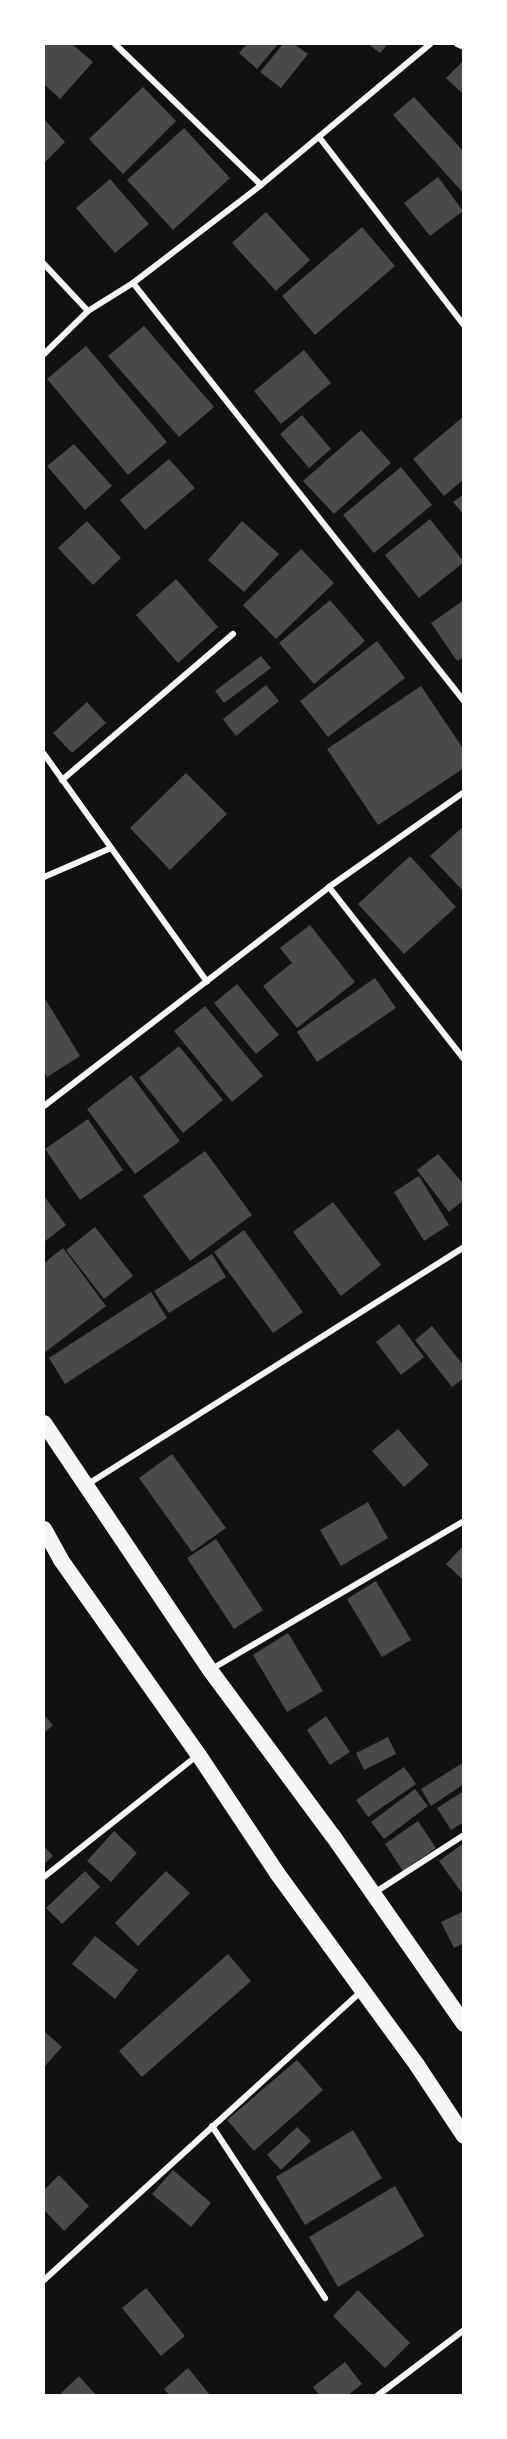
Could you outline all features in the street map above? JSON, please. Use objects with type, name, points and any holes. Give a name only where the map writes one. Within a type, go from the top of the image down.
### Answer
[{"type":"highway","points":[[44,1423],[210,1670],[333,1836],[371,1894],[464,2024]]},
{"type":"highway","points":[[44,1529],[107,1627],[464,2136]]},
{"type":"street","points":[[115,44],[261,185]]},
{"type":"street","points":[[44,354],[88,311],[134,283],[261,185],[430,44]]},
{"type":"street","points":[[457,44],[464,47]]},
{"type":"street","points":[[319,137],[464,325]]},
{"type":"street","points":[[44,264],[88,311]]},
{"type":"street","points":[[134,283],[464,701]]},
{"type":"street","points":[[62,780],[233,634]]},
{"type":"street","points":[[44,754],[207,982]]},
{"type":"street","points":[[44,1106],[329,887],[464,792]]},
{"type":"street","points":[[44,877],[111,848]]},
{"type":"street","points":[[329,887],[464,1059]]},
{"type":"street","points":[[85,1486],[464,1248]]},
{"type":"street","points":[[210,1670],[464,1521]]},
{"type":"street","points":[[44,1877],[198,1754]]},
{"type":"street","points":[[371,1894],[464,1835]]},
{"type":"street","points":[[44,2280],[363,1990]]},
{"type":"street","points":[[212,2126],[325,2298]]},
{"type":"street","points":[[377,2396],[464,2330]]},
{"type":"building","points":[[44,44],[72,44],[93,62],[60,99],[44,84]]},
{"type":"building","points":[[247,44],[278,44],[257,69],[239,53]]},
{"type":"building","points":[[283,44],[294,44],[308,54],[281,88],[260,72]]},
{"type":"building","points":[[368,44],[388,44],[380,53]]},
{"type":"building","points":[[464,60],[464,95],[446,78]]},
{"type":"building","points":[[143,87],[176,121],[123,174],[89,139]]},
{"type":"building","points":[[414,97],[464,152],[464,194],[393,115]]},
{"type":"building","points":[[44,119],[65,142],[44,163]]},
{"type":"building","points":[[184,128],[230,178],[173,230],[127,180]]},
{"type":"building","points":[[438,177],[463,211],[430,236],[404,203]]},
{"type":"building","points":[[110,179],[149,224],[115,253],[76,208]]},
{"type":"building","points":[[266,212],[310,260],[276,291],[232,243]]},
{"type":"building","points":[[362,227],[395,266],[315,335],[282,296]]},
{"type":"building","points":[[144,326],[214,407],[179,437],[108,356]]},
{"type":"building","points":[[86,346],[167,442],[128,475],[47,379]]},
{"type":"building","points":[[304,350],[331,383],[281,424],[254,391]]},
{"type":"building","points":[[302,415],[331,449],[309,468],[280,434]]},
{"type":"building","points":[[464,416],[464,479],[444,496],[413,459]]},
{"type":"building","points":[[361,430],[391,463],[334,514],[303,481]]},
{"type":"building","points":[[74,444],[112,486],[85,510],[47,466]]},
{"type":"building","points":[[169,459],[195,488],[145,530],[120,500]]},
{"type":"building","points":[[401,467],[432,505],[374,553],[343,515]]},
{"type":"building","points":[[464,494],[464,515],[453,502]]},
{"type":"building","points":[[430,519],[464,562],[419,598],[385,555]]},
{"type":"building","points":[[87,521],[121,558],[93,585],[58,548]]},
{"type":"building","points":[[242,521],[279,554],[244,592],[208,560]]},
{"type":"building","points":[[301,549],[334,583],[276,639],[243,605]]},
{"type":"building","points":[[176,579],[218,627],[178,663],[136,615]]},
{"type":"building","points":[[330,600],[365,641],[314,684],[279,643]]},
{"type":"building","points":[[464,600],[464,657],[457,661],[431,623]]},
{"type":"building","points":[[377,641],[405,678],[328,737],[300,701]]},
{"type":"building","points":[[261,656],[271,668],[224,703],[215,691]]},
{"type":"building","points":[[266,685],[279,701],[236,736],[223,719]]},
{"type":"building","points":[[421,686],[464,750],[464,768],[378,825],[327,749]]},
{"type":"building","points":[[87,702],[106,723],[72,753],[53,733]]},
{"type":"building","points":[[186,773],[227,814],[170,870],[130,828]]},
{"type":"building","points":[[464,826],[464,892],[430,856]]},
{"type":"building","points":[[410,856],[456,907],[404,954],[358,904]]},
{"type":"building","points":[[310,925],[355,982],[297,1028],[263,986],[292,963],[280,948]]},
{"type":"building","points":[[375,978],[396,1008],[317,1062],[297,1032]]},
{"type":"building","points":[[237,984],[279,1035],[256,1054],[214,1003]]},
{"type":"building","points":[[44,997],[80,1056],[47,1077],[44,1071]]},
{"type":"building","points":[[205,1006],[263,1076],[232,1102],[174,1031]]},
{"type":"building","points":[[179,1046],[223,1100],[183,1133],[139,1078]]},
{"type":"building","points":[[131,1075],[180,1141],[135,1174],[87,1109]]},
{"type":"building","points":[[88,1119],[123,1170],[80,1200],[45,1149]]},
{"type":"building","points":[[205,1151],[252,1215],[190,1261],[143,1196]]},
{"type":"building","points":[[438,1154],[464,1185],[464,1200],[449,1212],[417,1170]]},
{"type":"building","points":[[419,1176],[449,1225],[424,1241],[394,1192]]},
{"type":"building","points":[[44,1196],[66,1225],[44,1242]]},
{"type":"building","points":[[333,1202],[381,1265],[341,1296],[293,1232]]},
{"type":"building","points":[[95,1227],[133,1276],[104,1299],[66,1250]]},
{"type":"building","points":[[244,1230],[303,1312],[273,1333],[214,1252]]},
{"type":"building","points":[[63,1248],[106,1306],[44,1353],[44,1263]]},
{"type":"building","points":[[212,1254],[226,1277],[169,1313],[154,1291]]},
{"type":"building","points":[[151,1292],[167,1318],[65,1384],[49,1358]]},
{"type":"building","points":[[399,1324],[424,1357],[401,1375],[376,1342]]},
{"type":"building","points":[[432,1326],[464,1366],[464,1378],[452,1387],[415,1340]]},
{"type":"building","points":[[398,1429],[429,1465],[404,1487],[372,1451]]},
{"type":"building","points":[[172,1454],[226,1528],[192,1552],[139,1478]]},
{"type":"building","points":[[368,1502],[388,1538],[341,1566],[320,1530]]},
{"type":"building","points":[[216,1539],[263,1610],[234,1629],[187,1558]]},
{"type":"building","points":[[464,1545],[464,1578],[462,1579],[446,1564]]},
{"type":"building","points":[[376,1581],[411,1640],[382,1657],[347,1599]]},
{"type":"building","points":[[288,1633],[323,1691],[287,1712],[253,1655]]},
{"type":"building","points":[[44,1715],[53,1725],[44,1733]]},
{"type":"building","points":[[326,1716],[350,1752],[330,1765],[307,1730]]},
{"type":"building","points":[[388,1737],[396,1754],[364,1770],[356,1753]]},
{"type":"building","points":[[464,1762],[464,1784],[431,1806],[421,1789]]},
{"type":"building","points":[[404,1767],[416,1784],[368,1817],[356,1800]]},
{"type":"building","points":[[415,1789],[428,1806],[384,1839],[371,1822]]},
{"type":"building","points":[[464,1791],[464,1822],[451,1830],[437,1808]]},
{"type":"building","points":[[418,1821],[436,1848],[403,1871],[385,1844]]},
{"type":"building","points":[[114,1831],[137,1853],[111,1882],[87,1861]]},
{"type":"building","points":[[464,1843],[464,1896],[439,1861]]},
{"type":"building","points":[[44,1846],[53,1856],[44,1864]]},
{"type":"building","points":[[85,1871],[100,1887],[62,1924],[46,1908]]},
{"type":"building","points":[[166,1871],[190,1893],[138,1946],[115,1923]]},
{"type":"building","points":[[464,1911],[464,1943],[454,1948],[441,1922]]},
{"type":"building","points":[[95,1936],[138,1970],[115,1999],[72,1964]]},
{"type":"building","points":[[228,1954],[251,1981],[142,2077],[119,2051]]},
{"type":"building","points":[[44,2031],[62,2047],[44,2067]]},
{"type":"building","points":[[297,2060],[323,2090],[254,2151],[227,2120]]},
{"type":"building","points":[[297,2127],[311,2141],[281,2170],[267,2155]]},
{"type":"building","points":[[353,2130],[382,2178],[305,2225],[276,2177]]},
{"type":"building","points":[[173,2170],[211,2203],[191,2227],[152,2194]]},
{"type":"building","points":[[59,2175],[89,2206],[64,2231],[44,2210],[44,2190]]},
{"type":"building","points":[[395,2186],[424,2236],[338,2287],[309,2237]]},
{"type":"building","points":[[146,2288],[185,2336],[161,2356],[122,2308]]},
{"type":"building","points":[[358,2290],[410,2343],[385,2368],[333,2316]]},
{"type":"building","points":[[345,2362],[362,2384],[347,2396],[320,2396],[313,2387]]},
{"type":"building","points":[[188,2368],[211,2396],[170,2396],[164,2389]]},
{"type":"building","points":[[79,2376],[97,2396],[58,2396]]}]
